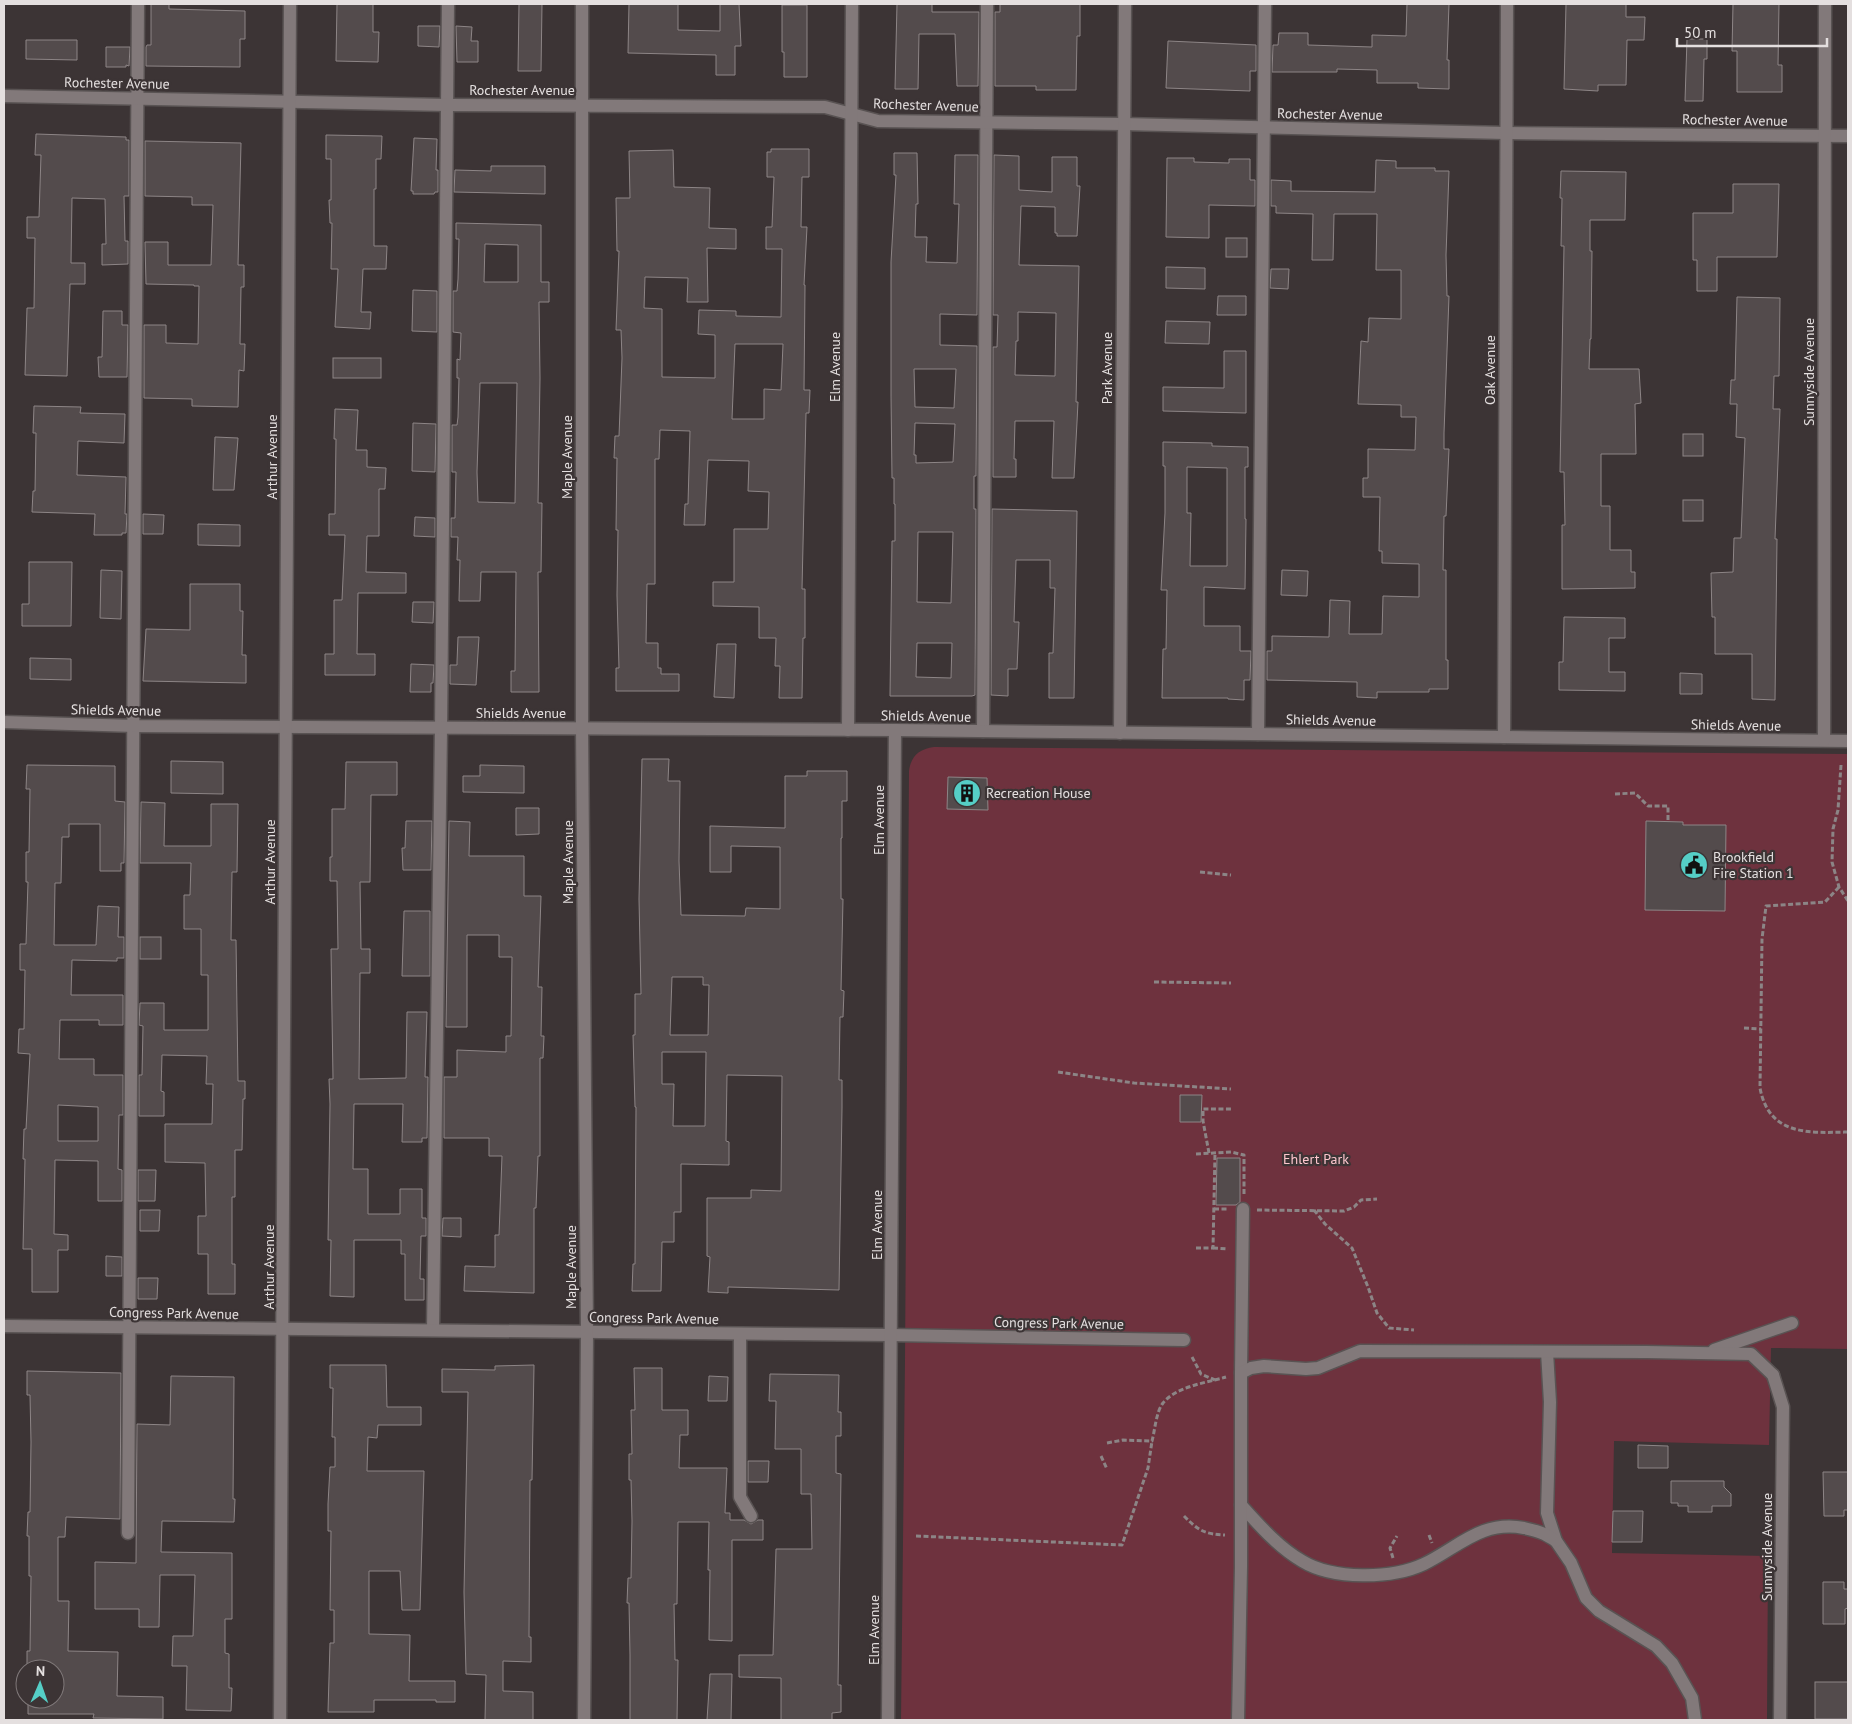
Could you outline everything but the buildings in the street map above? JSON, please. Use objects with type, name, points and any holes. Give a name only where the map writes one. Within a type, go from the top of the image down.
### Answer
[{"type":"street","points":[[128,1533],[135,726],[138,4]]},
{"type":"street","name":"Arthur Avenue","points":[[280,1720],[284,1329],[285,726],[290,4]]},
{"type":"street","points":[[433,1330],[448,4]]},
{"type":"street","name":"Maple Avenue","points":[[582,4],[582,728],[587,1332],[584,1720]]},
{"type":"street","name":"Elm Avenue","points":[[848,730],[852,4]]},
{"type":"street","points":[[983,731],[987,4]]},
{"type":"street","name":"Park Avenue","points":[[1120,733],[1125,4]]},
{"type":"street","points":[[1258,734],[1265,4]]},
{"type":"street","name":"Oak Avenue","points":[[1504,736],[1507,4]]},
{"type":"street","name":"Sunnyside Avenue","points":[[1824,740],[1825,4]]},
{"type":"street","name":"Rochester Avenue","points":[[4,96],[447,105],[824,107],[878,121],[1123,124],[1506,133],[1848,136]]},
{"type":"street","name":"Shields Avenue","points":[[4,722],[135,726],[895,730],[1848,741]]},
{"type":"street","name":"Elm Avenue","points":[[888,1720],[895,730]]},
{"type":"street","points":[[1238,1720],[1243,1209]]},
{"type":"street","points":[[1241,1373],[1251,1368],[1264,1366],[1318,1368],[1360,1351],[1705,1353],[1792,1323]]},
{"type":"street","name":"Congress Park Avenue","points":[[4,1326],[891,1335],[1184,1340]]},
{"type":"street","points":[[740,1334],[740,1497],[751,1516]]},
{"type":"street","points":[[1547,1352],[1550,1402],[1547,1513],[1556,1540],[1571,1563],[1586,1598],[1599,1611],[1656,1646],[1672,1663],[1692,1698],[1695,1720]]},
{"type":"street","name":"Sunnyside Avenue","points":[[1705,1353],[1751,1354],[1773,1374],[1783,1407],[1780,1720]]},
{"type":"street","points":[[1240,1505],[1271,1538],[1302,1562],[1321,1569],[1344,1573],[1364,1575],[1398,1573],[1424,1564],[1475,1534],[1493,1527],[1516,1526],[1543,1532],[1556,1540]]},
{"type":"path","points":[[1841,765],[1838,810],[1833,830],[1832,862],[1839,887],[1848,901]]},
{"type":"path","points":[[1615,794],[1635,793],[1648,806],[1668,806],[1668,821]]},
{"type":"path","points":[[1200,872],[1231,875]]},
{"type":"path","points":[[1839,887],[1825,902],[1766,906],[1762,939],[1760,1088],[1763,1103],[1782,1125],[1800,1131],[1848,1132]]},
{"type":"path","points":[[1154,982],[1231,983]]},
{"type":"path","points":[[1744,1028],[1762,1028]]},
{"type":"path","points":[[1058,1072],[1134,1084],[1231,1088]]},
{"type":"path","points":[[1209,1153],[1203,1121],[1203,1109],[1231,1109]]},
{"type":"path","points":[[1196,1154],[1231,1152],[1244,1154],[1243,1209],[1344,1211],[1361,1200],[1377,1199]]},
{"type":"path","points":[[1196,1248],[1213,1248],[1215,1153]]},
{"type":"path","points":[[1314,1210],[1352,1248],[1377,1314],[1389,1328],[1414,1330]]},
{"type":"path","points":[[1192,1357],[1201,1374],[1216,1380]]},
{"type":"path","points":[[916,1536],[1122,1545],[1148,1468],[1157,1419],[1163,1403],[1177,1392],[1241,1373]]},
{"type":"path","points":[[1107,1443],[1123,1440],[1152,1441]]},
{"type":"path","points":[[1101,1456],[1107,1469]]},
{"type":"path","points":[[1184,1516],[1196,1529],[1211,1534],[1241,1536]]},
{"type":"path","points":[[1397,1536],[1390,1548],[1398,1573]]},
{"type":"green space","name":"Ehlert Park","points":[[934,747],[1848,754],[1848,1349],[1771,1348],[1769,1445],[1614,1441],[1612,1553],[1768,1556],[1767,1720],[901,1720],[909,771],[912,761],[917,754],[924,749]]},
{"type":"place","name":"Recreation House","points":[[967,793]]},
{"type":"place","name":"Brookfield Fire Station 1","points":[[1694,865]]}]
